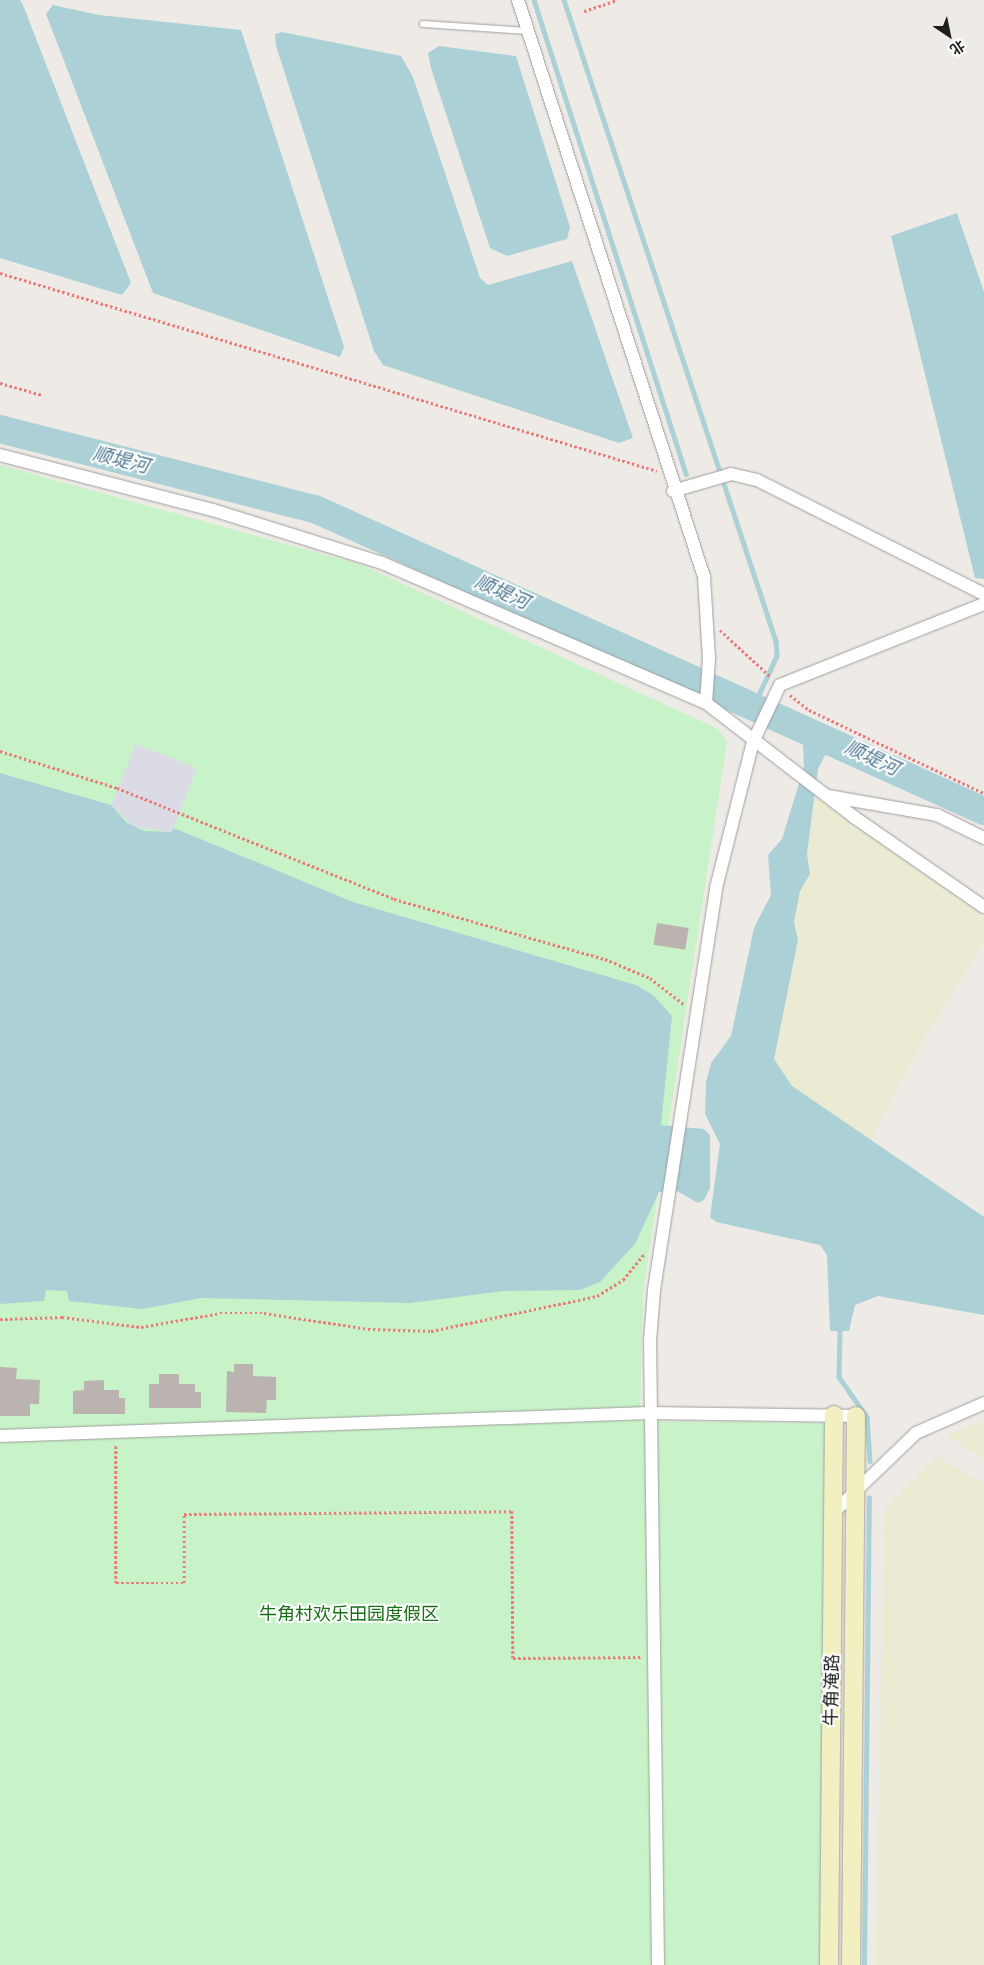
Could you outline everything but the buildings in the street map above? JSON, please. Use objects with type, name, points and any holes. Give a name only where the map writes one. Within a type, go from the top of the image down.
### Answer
[{"type":"street","points":[[518,0],[668,474],[704,577],[709,658],[706,703]]},
{"type":"street","points":[[0,455],[213,510],[382,563],[706,703],[740,725],[753,742],[825,796],[984,907]]},
{"type":"street","points":[[674,491],[724,475],[757,480],[984,594]]},
{"type":"street","points":[[658,1965],[648,1413],[654,1290],[671,1197],[716,888],[753,742],[777,682],[984,604]]},
{"type":"street","points":[[825,796],[937,815],[984,838]]},
{"type":"street","points":[[833,1513],[856,1494],[916,1433],[984,1402]]},
{"type":"street","points":[[0,1436],[648,1413],[856,1416]]},
{"type":"street","name":"牛角淹路","points":[[829,1965],[834,1415]]},
{"type":"street","name":"牛角淹路","points":[[850,1965],[856,1416]]},
{"type":"lane","points":[[423,24],[528,31]]},
{"type":"path","points":[[584,11],[617,0]]},
{"type":"path","points":[[0,272],[668,474]]},
{"type":"path","points":[[0,383],[42,395]]},
{"type":"path","points":[[706,619],[809,710],[984,793]]},
{"type":"path","points":[[0,751],[117,788],[394,899],[605,959],[650,978],[697,1016]]},
{"type":"path","points":[[0,1319],[62,1317],[141,1326],[220,1313],[264,1313],[368,1329],[431,1331],[597,1296],[624,1280],[647,1250]]},
{"type":"path","points":[[116,1432],[116,1584],[184,1583],[184,1514],[512,1511],[513,1658],[652,1657]]},
{"type":"green space","name":"牛角村欢乐田园度假区","points":[[0,465],[362,565],[718,729],[727,742],[643,1292],[640,1421],[825,1423],[820,1965],[0,1965]]},
{"type":"green space","points":[[816,795],[984,914],[984,942],[919,1047],[871,1140],[792,1086],[774,1059],[798,940],[794,922],[800,891],[810,874],[807,854]]},
{"type":"green space","points":[[984,1421],[984,1460],[946,1435]]},
{"type":"green space","points":[[937,1456],[984,1484],[984,1965],[876,1965],[884,1510]]},
{"type":"shaded area","points":[[136,744],[197,768],[172,832],[135,827],[111,805]]},
{"type":"water","points":[[0,0],[20,0],[23,5],[131,283],[122,295],[0,258]]},
{"type":"water","points":[[53,5],[99,15],[241,30],[344,347],[340,357],[153,293],[46,14]]},
{"type":"water","points":[[282,32],[401,56],[413,77],[480,278],[488,285],[572,261],[633,438],[619,443],[383,365],[374,351],[276,46],[275,34]]},
{"type":"water","points":[[439,46],[516,56],[570,227],[567,239],[507,256],[490,248],[431,68],[428,53]]},
{"type":"water","points":[[957,213],[984,292],[984,579],[975,578],[891,236]]},
{"type":"water","points":[[802,725],[833,740],[818,769],[807,854],[810,874],[800,891],[794,922],[798,940],[774,1059],[792,1086],[984,1217],[984,1315],[878,1296],[855,1305],[849,1331],[830,1331],[827,1255],[820,1245],[716,1222],[710,1217],[720,1144],[705,1114],[706,1082],[711,1063],[731,1036],[754,928],[771,895],[768,855],[782,839],[804,767]]},
{"type":"water","points":[[0,773],[111,805],[126,822],[144,831],[171,832],[174,828],[353,902],[636,985],[654,996],[672,1016],[661,1125],[704,1129],[710,1135],[710,1188],[704,1200],[698,1203],[677,1191],[659,1192],[635,1244],[600,1282],[580,1290],[504,1291],[410,1303],[201,1298],[142,1309],[69,1301],[67,1291],[46,1290],[44,1301],[0,1304]]},
{"type":"waterway","points":[[534,0],[686,474]]},
{"type":"waterway","points":[[564,0],[776,641],[777,656],[755,704]]},
{"type":"waterway","name":"顺堤河","points":[[0,429],[315,509],[984,811]]},
{"type":"waterway","points":[[840,1331],[839,1377],[867,1417],[870,1461]]},
{"type":"waterway","points":[[864,1965],[869,1498]]}]
